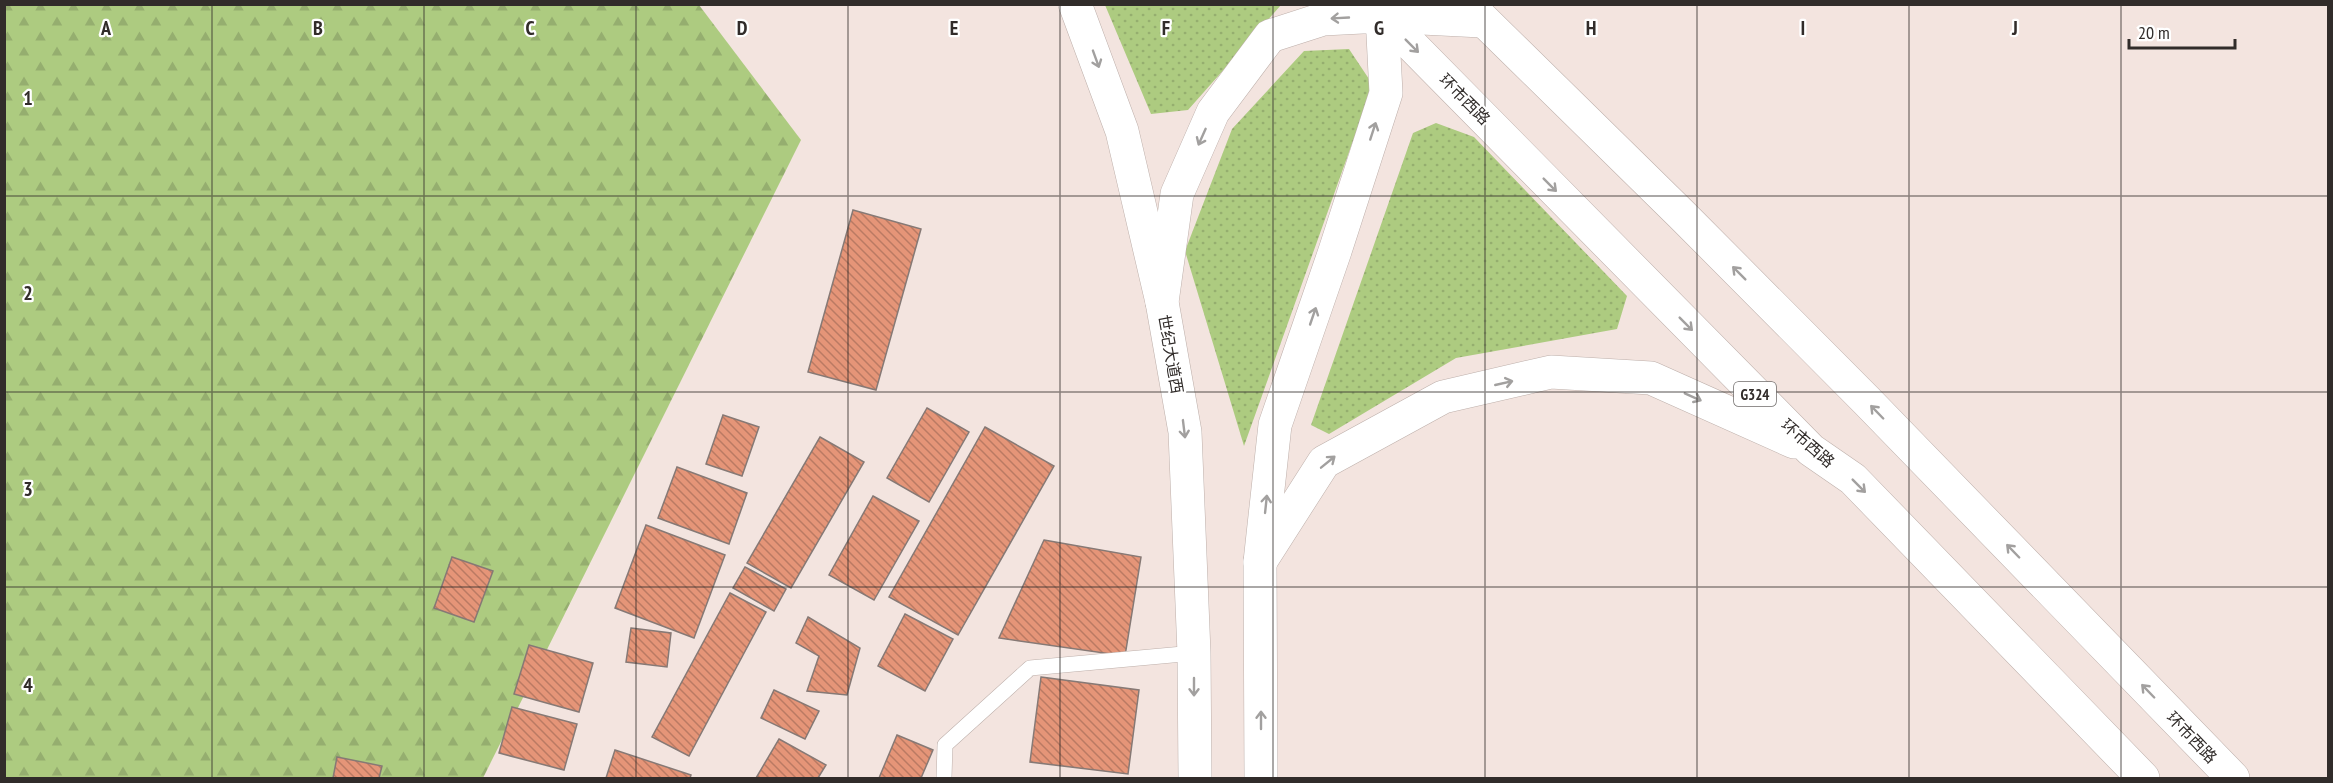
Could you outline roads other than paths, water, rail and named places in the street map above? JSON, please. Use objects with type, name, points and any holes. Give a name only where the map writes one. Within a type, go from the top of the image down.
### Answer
[{"type":"main road","points":[[1075,4],[1122,131],[1162,302]]},
{"type":"main road","points":[[1261,778],[1260,562],[1275,425],[1386,93],[1378,8]]},
{"type":"main road","name":"世纪大道西","points":[[1195,778],[1194,653],[1185,432],[1162,302],[1177,194],[1213,112],[1270,36],[1323,19],[1378,8],[1475,13]]},
{"type":"main road","name":"环市西路","points":[[1378,8],[1810,450],[1852,479],[2143,778]]},
{"type":"main road","name":"环市西路","points":[[1475,13],[1682,215],[1867,401],[2233,778]]},
{"type":"main road","points":[[1260,562],[1324,462],[1443,397],[1551,372],[1651,378],[1810,450]]},
{"type":"lane","points":[[944,778],[945,745],[1030,668],[1194,653]]}]
